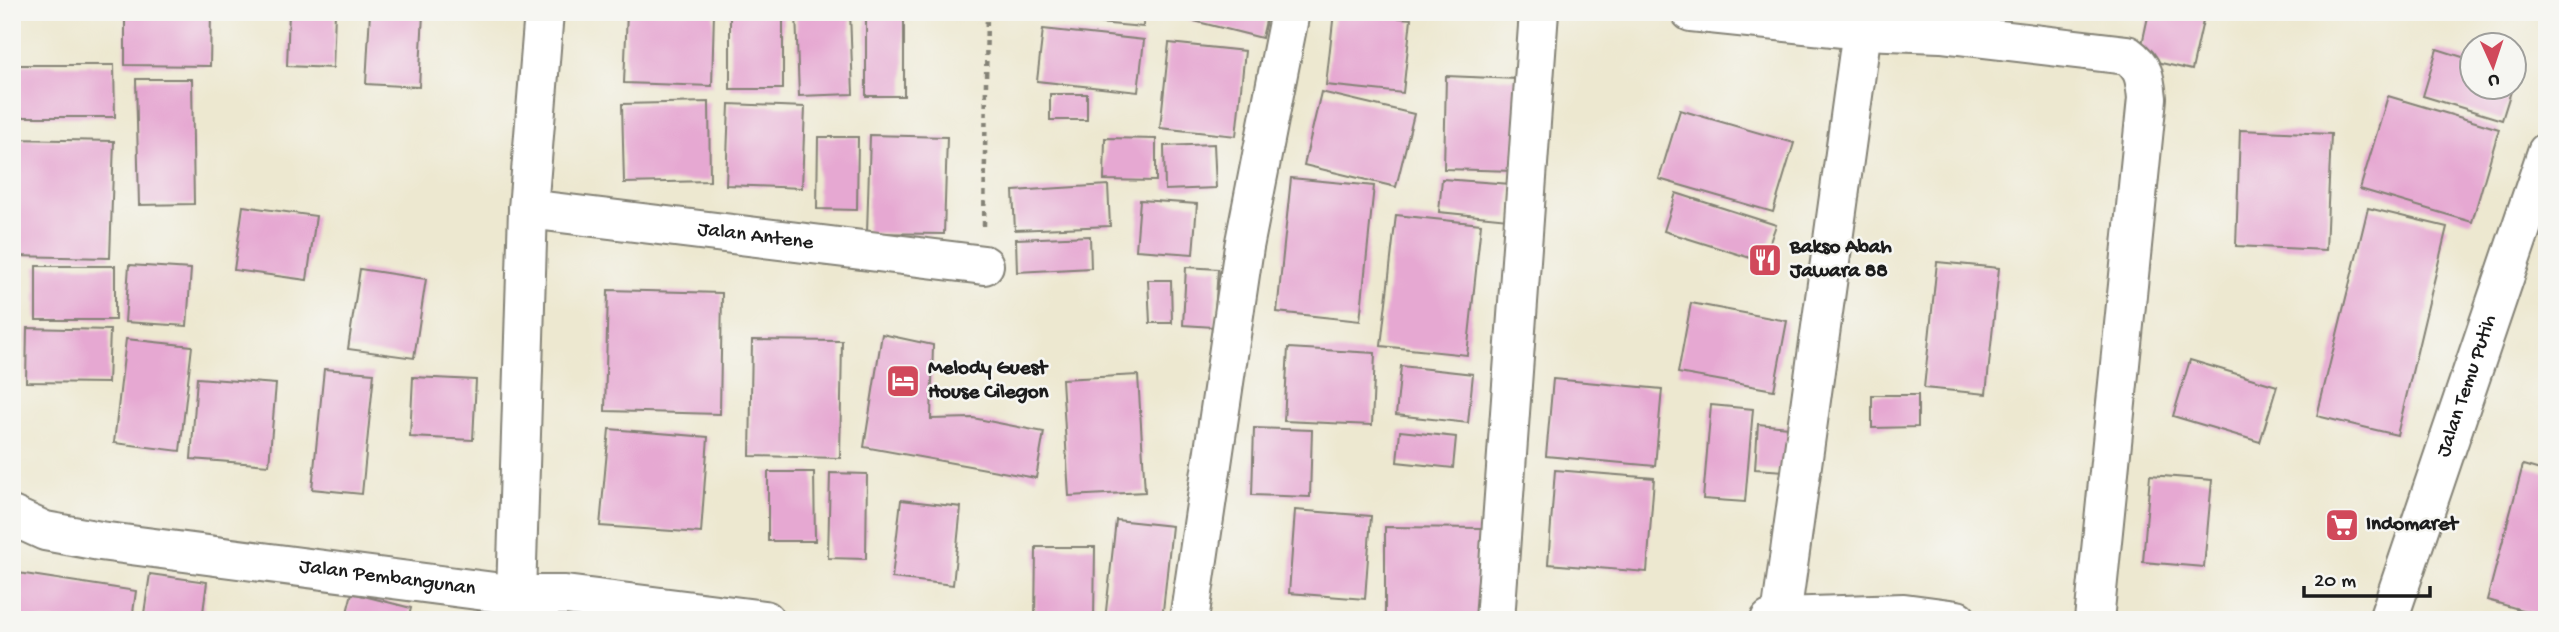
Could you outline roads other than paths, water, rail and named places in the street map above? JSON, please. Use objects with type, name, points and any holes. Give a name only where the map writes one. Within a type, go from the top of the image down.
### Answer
[{"type":"street","points":[[514,607],[528,209],[544,12]]},
{"type":"street","points":[[1189,620],[1244,247],[1290,12]]},
{"type":"street","points":[[1495,620],[1539,12]]},
{"type":"street","points":[[1690,12],[1862,30],[1941,33],[2127,55],[2140,64],[2145,76],[2147,98],[2094,620]]},
{"type":"street","points":[[1862,30],[1776,618],[1904,613],[1957,620]]},
{"type":"street","name":"Jalan Temu Putih","points":[[2388,620],[2547,152]]},
{"type":"street","name":"Jalan Antene","points":[[528,209],[984,265]]},
{"type":"street","name":"Jalan Pembangunan","points":[[12,516],[45,531],[100,541],[514,607],[565,595],[765,620]]},
{"type":"place","name":"Bakso Abah Jawara 88","points":[[1765,260]]},
{"type":"place","name":"Melody Guest House Cilegon","points":[[903,381]]},
{"type":"place","name":"Indomaret","points":[[2342,525]]}]
